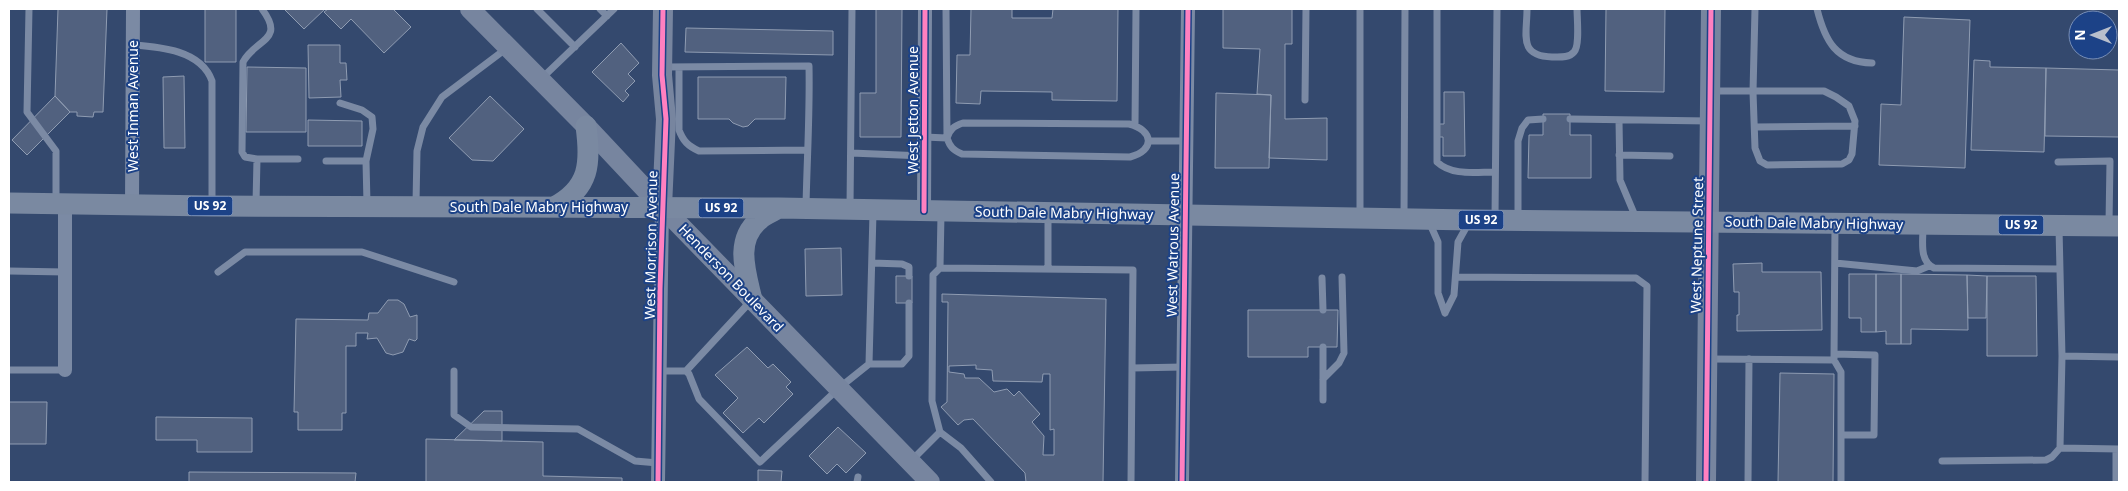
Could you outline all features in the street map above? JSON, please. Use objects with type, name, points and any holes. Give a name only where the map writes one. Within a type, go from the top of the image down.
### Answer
[{"type":"main road","points":[[554,207],[570,199],[579,188],[587,171],[589,153],[586,126]]},
{"type":"main road","name":"South Dale Mabry Highway","points":[[9,202],[212,206],[779,208],[1518,221],[2114,226]]},
{"type":"main road","points":[[752,300],[743,257],[744,244],[749,230],[759,219],[779,208]]},
{"type":"street","name":"West Inman Avenue","points":[[132,204],[133,9]]},
{"type":"street","name":"Henderson Boulevard","points":[[470,9],[586,126],[662,207],[839,388],[920,475]]},
{"type":"street","name":"West Morrison Avenue","points":[[658,482],[662,207],[666,118],[671,67],[663,9]]},
{"type":"street","name":"West Jetton Avenue","points":[[925,9],[924,156],[932,211]]},
{"type":"street","name":"West Watrous Avenue","points":[[1182,482],[1188,9]]},
{"type":"street","name":"West Neptune Street","points":[[1706,482],[1711,9]]},
{"type":"street","points":[[61,203],[65,272],[65,370]]},
{"type":"lane","points":[[29,9],[26,112],[56,151],[61,203]]},
{"type":"lane","points":[[262,9],[268,17],[270,33],[267,40],[248,53],[244,62],[242,152],[245,157],[257,159],[298,159]]},
{"type":"lane","points":[[537,9],[574,48]]},
{"type":"lane","points":[[600,9],[607,16]]},
{"type":"lane","points":[[540,79],[614,9]]},
{"type":"lane","points":[[850,210],[852,9]]},
{"type":"lane","points":[[946,9],[947,138],[949,145],[955,151],[962,154],[1120,157],[1140,154],[1147,146],[1148,141],[1146,133],[1139,126],[1134,125],[963,123],[955,125],[949,131],[947,138]]},
{"type":"lane","points":[[1134,125],[1136,9]]},
{"type":"lane","points":[[1305,100],[1306,9]]},
{"type":"lane","points":[[1360,9],[1360,218]]},
{"type":"lane","points":[[1404,219],[1405,9]]},
{"type":"lane","points":[[1437,9],[1437,162],[1443,168],[1451,171],[1495,172]]},
{"type":"lane","points":[[1495,220],[1496,9]]},
{"type":"lane","points":[[1527,9],[1526,44],[1530,52],[1538,57],[1566,57],[1574,52],[1577,46],[1577,9]]},
{"type":"lane","points":[[1710,91],[1753,92],[1824,91],[1849,106],[1855,121],[1852,154],[1849,160],[1842,164],[1767,165],[1760,162],[1755,148],[1754,127],[1753,92],[1755,9]]},
{"type":"lane","points":[[1817,9],[1822,30],[1833,48],[1846,58],[1859,63],[1872,63]]},
{"type":"lane","points":[[133,46],[177,50],[193,60],[210,75],[212,81],[212,206]]},
{"type":"lane","points":[[416,206],[417,151],[423,127],[442,97],[508,48]]},
{"type":"lane","points":[[806,209],[807,150],[810,120],[809,66],[671,67],[679,130],[683,140],[689,146],[699,151],[807,150]]},
{"type":"lane","points":[[340,103],[362,110],[372,117],[373,129],[366,161],[367,206]]},
{"type":"lane","points":[[1518,221],[1518,141],[1522,128],[1528,120],[1543,119]]},
{"type":"lane","points":[[1570,119],[1709,121]]},
{"type":"lane","points":[[1619,120],[1620,180],[1626,198],[1638,221]]},
{"type":"lane","points":[[1754,127],[1855,126]]},
{"type":"lane","points":[[924,137],[947,138]]},
{"type":"lane","points":[[1148,141],[1185,141]]},
{"type":"lane","points":[[851,153],[924,156]]},
{"type":"lane","points":[[1619,155],[1670,156]]},
{"type":"lane","points":[[256,206],[257,159]]},
{"type":"lane","points":[[326,161],[366,161]]},
{"type":"lane","points":[[2058,162],[2110,161],[2114,226]]},
{"type":"lane","points":[[869,364],[873,210]]},
{"type":"lane","points":[[932,211],[940,268]]},
{"type":"lane","points":[[1048,213],[1048,269]]},
{"type":"lane","points":[[1427,219],[1438,242],[1438,293],[1445,313],[1454,295],[1458,242],[1471,220]]},
{"type":"lane","points":[[1835,223],[1834,357],[1841,372],[1841,482]]},
{"type":"lane","points":[[1923,224],[1924,256],[1926,262],[1934,268],[2060,269]]},
{"type":"lane","points":[[1942,460],[2046,460],[2052,458],[2060,448],[2062,356],[2059,225]]},
{"type":"lane","points":[[218,272],[246,252],[362,252],[380,257],[400,266],[454,282]]},
{"type":"lane","points":[[872,263],[902,264],[909,267],[909,276]]},
{"type":"lane","points":[[1835,263],[1917,271],[1930,266]]},
{"type":"lane","points":[[991,482],[961,448],[940,432],[932,401],[933,275],[940,268],[1132,270],[1131,482]]},
{"type":"lane","points":[[9,271],[65,272]]},
{"type":"lane","points":[[1456,277],[1636,278],[1647,286],[1645,482]]},
{"type":"lane","points":[[1322,278],[1323,310]]},
{"type":"lane","points":[[1323,379],[1339,363],[1344,353],[1342,278]]},
{"type":"lane","points":[[659,371],[686,371],[752,300]]},
{"type":"lane","points":[[686,371],[692,380],[699,399],[760,462],[839,388],[869,364],[902,364],[909,356],[909,303]]},
{"type":"lane","points":[[1323,347],[1323,400]]},
{"type":"lane","points":[[1707,359],[1875,355],[1874,435],[1842,435]]},
{"type":"lane","points":[[2062,356],[2119,358]]},
{"type":"lane","points":[[1748,482],[1749,359]]},
{"type":"lane","points":[[1132,368],[1182,367]]},
{"type":"lane","points":[[9,370],[65,370]]},
{"type":"lane","points":[[454,371],[454,415],[471,427],[578,428],[635,461],[658,463]]},
{"type":"lane","points":[[920,475],[940,432]]},
{"type":"lane","points":[[2060,448],[2118,449],[2116,482]]},
{"type":"building","points":[[58,9],[107,9],[103,112],[94,112],[93,117],[77,116],[77,112],[70,112],[55,96]]},
{"type":"building","points":[[205,9],[236,9],[236,62],[205,62]]},
{"type":"building","points":[[284,9],[325,9],[304,29]]},
{"type":"building","points":[[328,9],[393,9],[411,27],[384,53],[351,19],[341,29],[324,12]]},
{"type":"building","points":[[876,9],[902,9],[901,137],[860,137],[860,93],[876,93]]},
{"type":"building","points":[[971,9],[1012,9],[1012,18],[1052,18],[1053,9],[1118,9],[1117,101],[1052,100],[1052,92],[981,91],[980,104],[956,103],[957,55],[970,55]]},
{"type":"building","points":[[1223,9],[1292,9],[1292,44],[1285,44],[1285,119],[1327,118],[1327,160],[1269,158],[1271,95],[1257,94],[1260,49],[1223,48]]},
{"type":"building","points":[[1606,9],[1665,9],[1664,92],[1605,91]]},
{"type":"building","points":[[1904,17],[1970,20],[1965,168],[1879,165],[1881,104],[1901,105]]},
{"type":"building","points":[[686,28],[833,31],[833,55],[685,52]]},
{"type":"building","points":[[621,43],[639,63],[628,74],[635,81],[625,91],[629,95],[623,102],[592,72]]},
{"type":"building","points":[[308,45],[340,45],[340,63],[346,63],[347,80],[340,80],[341,97],[309,98]]},
{"type":"building","points":[[1974,60],[1990,61],[1990,67],[2046,68],[2044,152],[1971,150]]},
{"type":"building","points":[[247,67],[306,68],[306,132],[246,132]]},
{"type":"building","points":[[2046,68],[2119,70],[2119,137],[2045,136]]},
{"type":"building","points":[[184,76],[185,148],[164,148],[163,77]]},
{"type":"building","points":[[698,77],[786,77],[785,119],[755,119],[748,126],[743,127],[729,119],[698,119]]},
{"type":"building","points":[[1444,92],[1464,92],[1465,156],[1443,156],[1443,137],[1439,137],[1439,124],[1444,124]]},
{"type":"building","points":[[1216,93],[1271,95],[1269,168],[1215,168]]},
{"type":"building","points":[[55,96],[70,112],[27,155],[12,140]]},
{"type":"building","points":[[490,96],[524,129],[493,161],[472,160],[449,138]]},
{"type":"building","points":[[1543,114],[1570,114],[1570,135],[1591,135],[1591,178],[1528,178],[1529,135],[1543,135]]},
{"type":"building","points":[[308,120],[362,121],[362,146],[308,146]]},
{"type":"building","points":[[841,248],[842,295],[806,296],[805,249]]},
{"type":"building","points":[[1762,263],[1762,272],[1821,272],[1822,330],[1737,331],[1739,292],[1734,292],[1733,264]]},
{"type":"building","points":[[1849,274],[1876,274],[1876,332],[1861,332],[1861,318],[1849,318]]},
{"type":"building","points":[[1876,274],[1901,274],[1901,344],[1886,344],[1886,331],[1876,332]]},
{"type":"building","points":[[1901,274],[1967,275],[1968,330],[1911,329],[1911,344],[1901,344]]},
{"type":"building","points":[[1967,275],[1987,276],[1986,318],[1968,318]]},
{"type":"building","points":[[896,276],[912,276],[912,303],[896,303]]},
{"type":"building","points":[[1987,276],[2036,276],[2037,356],[1987,356]]},
{"type":"building","points":[[942,294],[1106,299],[1103,482],[1026,482],[1025,473],[973,419],[964,420],[958,425],[941,407],[947,402],[948,302],[942,302]],"holes":[[[976,365],[976,369],[992,370],[993,381],[1042,382],[1043,374],[1050,374],[1050,430],[1054,429],[1054,455],[1043,455],[1044,436],[1032,422],[1040,414],[1019,391],[1014,396],[1007,389],[994,392],[979,378],[965,378],[964,374],[949,372],[949,366]]]},
{"type":"building","points":[[388,300],[398,300],[404,304],[410,317],[417,315],[417,339],[415,341],[409,339],[403,352],[393,355],[386,353],[377,338],[367,339],[368,333],[356,333],[356,346],[346,346],[346,413],[342,413],[342,430],[298,430],[298,412],[294,412],[296,319],[368,320],[369,313],[378,313]]},
{"type":"building","points":[[1248,310],[1338,310],[1337,347],[1308,347],[1308,357],[1248,357]]},
{"type":"building","points":[[747,347],[768,368],[773,364],[791,382],[786,387],[793,394],[764,423],[759,418],[743,433],[723,413],[738,398],[715,375]]},
{"type":"building","points":[[1780,373],[1834,374],[1833,482],[1778,482]]},
{"type":"building","points":[[9,402],[47,402],[46,444],[9,444]]},
{"type":"building","points":[[484,411],[502,411],[502,441],[454,440]]},
{"type":"building","points":[[156,417],[252,418],[252,452],[197,452],[197,440],[156,440]]},
{"type":"building","points":[[838,427],[866,453],[846,473],[837,464],[827,474],[809,456]]},
{"type":"building","points":[[426,439],[543,442],[543,476],[622,478],[622,482],[426,482]]},
{"type":"building","points":[[758,470],[782,471],[781,482],[758,482]]},
{"type":"building","points":[[189,472],[356,473],[355,482],[189,482]]},
{"type":"cycle path","points":[[658,482],[660,289],[666,119],[662,75],[663,9]]},
{"type":"cycle path","points":[[924,211],[925,9]]},
{"type":"cycle path","points":[[1182,482],[1188,9]]},
{"type":"cycle path","points":[[1706,482],[1711,9]]}]
